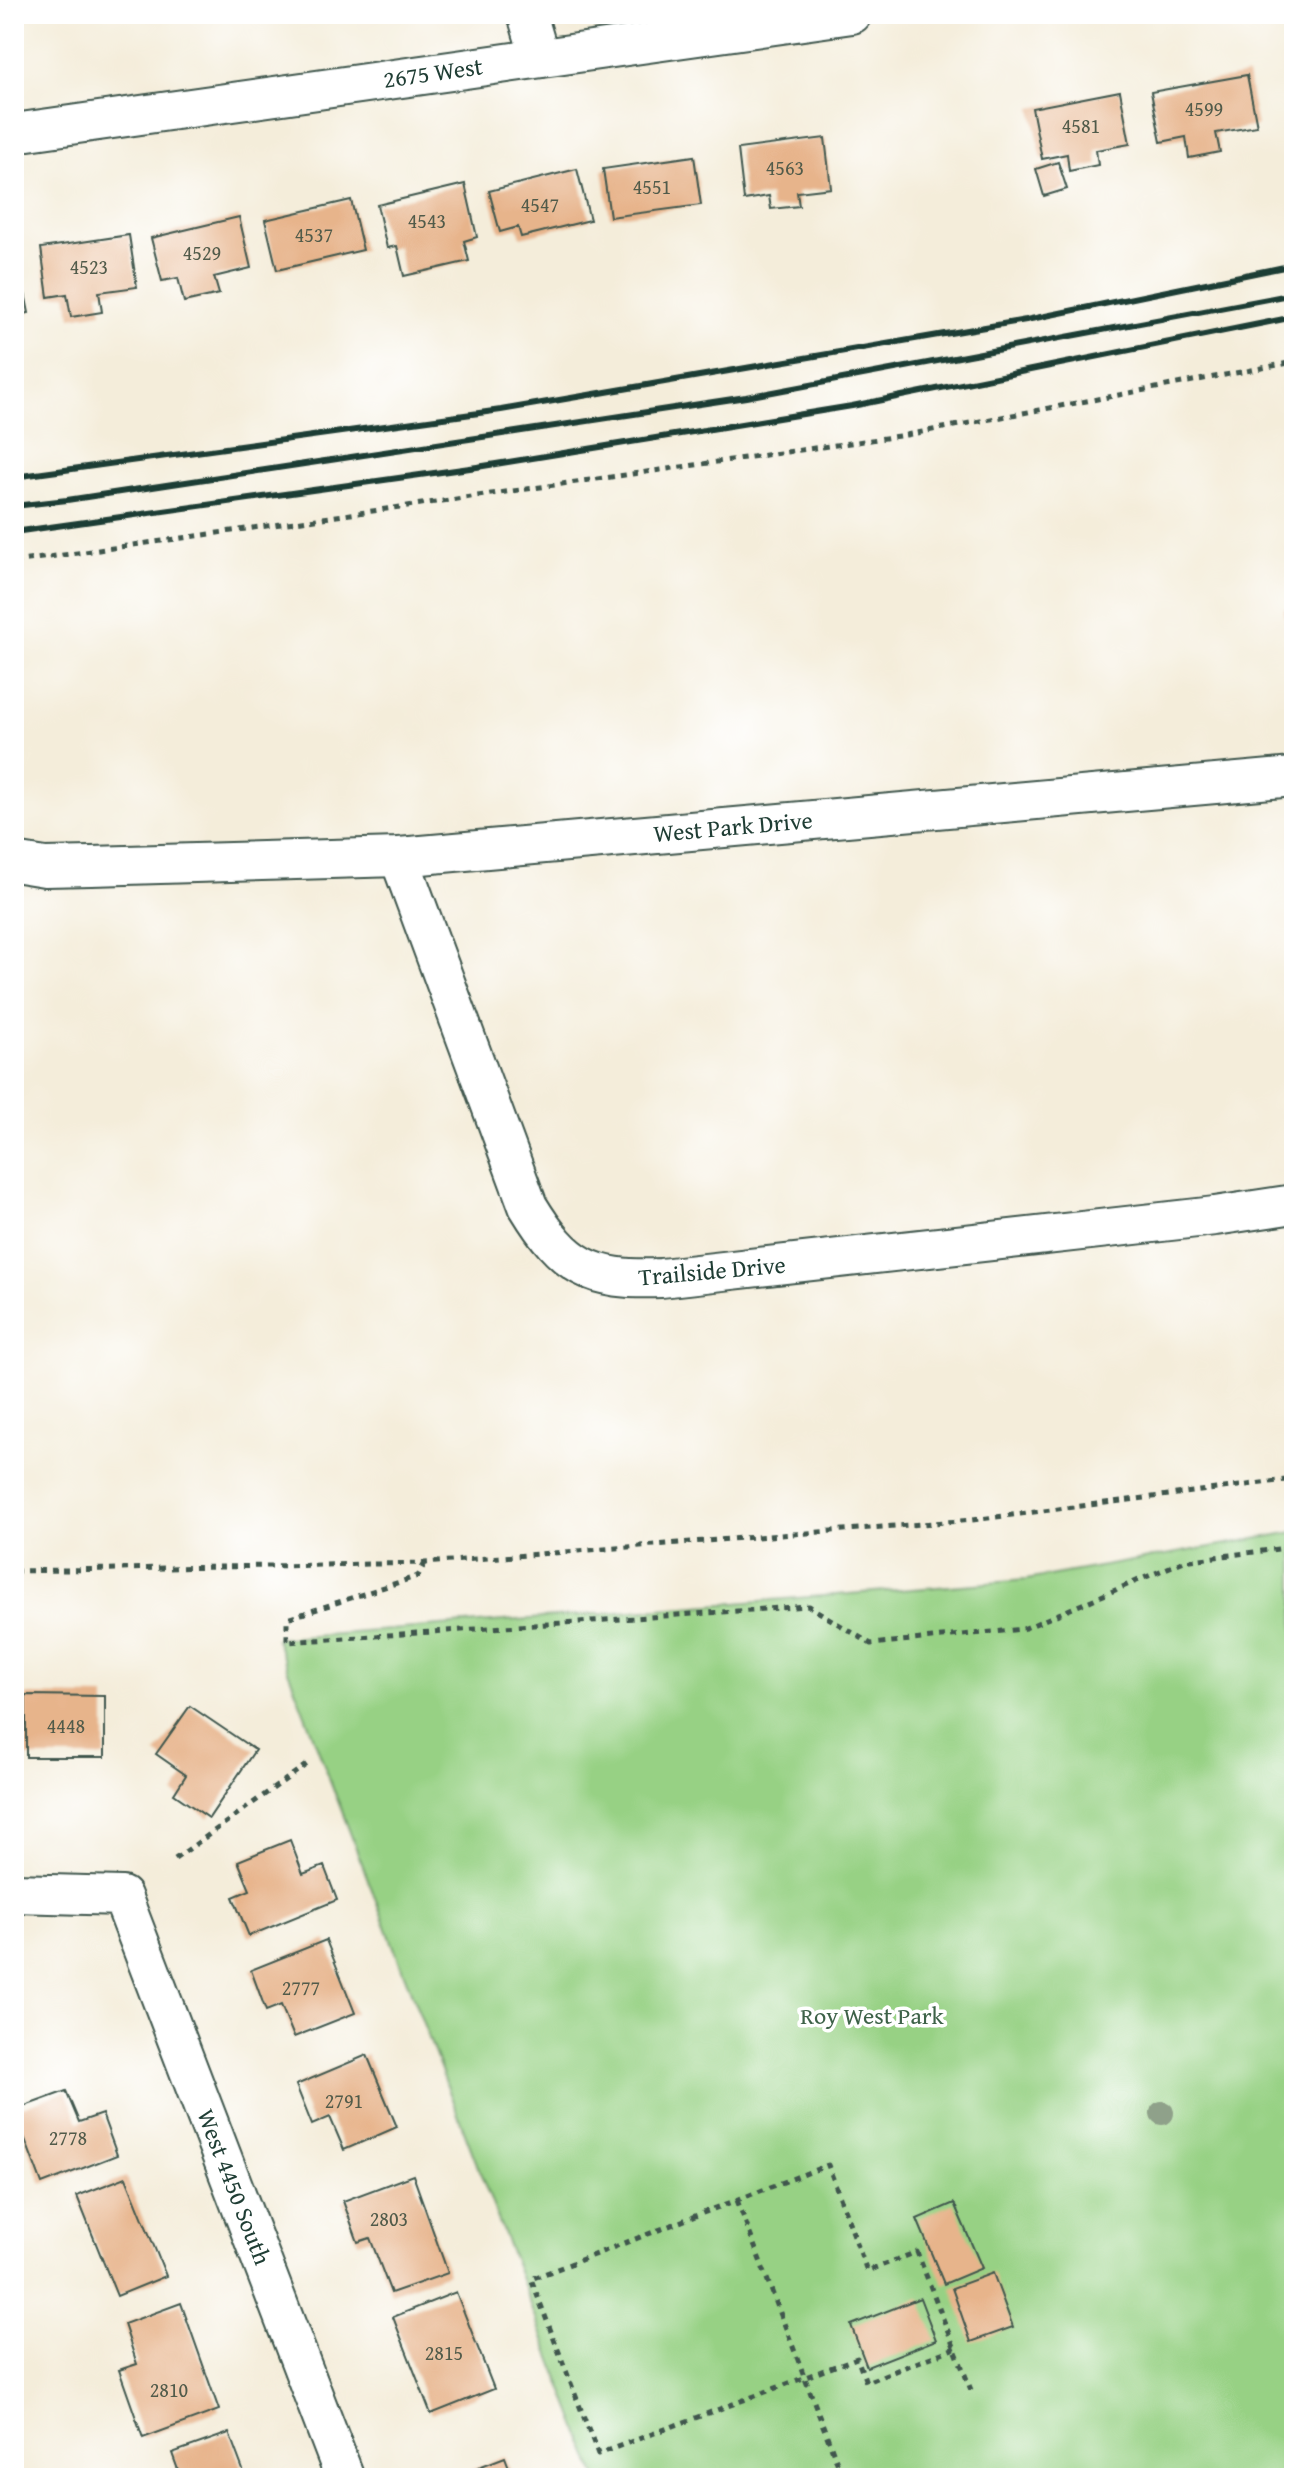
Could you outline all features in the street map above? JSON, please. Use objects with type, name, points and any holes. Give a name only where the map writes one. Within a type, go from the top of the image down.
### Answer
[{"type":"street","points":[[527,14],[540,58]]},
{"type":"street","name":"2675 West","points":[[14,133],[852,14]]},
{"type":"street","name":"West Park Drive","points":[[14,862],[45,867],[399,857],[1294,777]]},
{"type":"street","name":"Trailside Drive","points":[[399,857],[528,1206],[545,1234],[581,1267],[626,1279],[661,1278],[1215,1216],[1294,1204]]},
{"type":"street","name":"West 4450 South","points":[[14,1893],[122,1896],[345,2478]]},
{"type":"path","points":[[14,562],[906,435],[1294,362]]},
{"type":"path","points":[[14,1571],[425,1563],[972,1520],[1294,1479]]},
{"type":"path","points":[[425,1563],[418,1576],[287,1619],[287,1642],[809,1606],[871,1644],[1023,1629],[1184,1561],[1294,1547]]},
{"type":"path","points":[[175,1859],[310,1762]]},
{"type":"path","points":[[955,2348],[866,2382],[857,2358],[598,2454],[531,2279],[828,2165],[867,2271],[917,2252],[955,2348],[971,2390]]},
{"type":"path","points":[[737,2200],[843,2478]]},
{"type":"green space","name":"Roy West Park","points":[[1294,1532],[1294,2478],[597,2478],[276,1639],[1026,1580]]},
{"type":"building","points":[[1247,75],[1257,126],[1216,133],[1220,152],[1189,158],[1186,137],[1161,142],[1151,92]]},
{"type":"building","points":[[1120,91],[1130,144],[1096,150],[1098,165],[1069,171],[1067,154],[1042,159],[1032,108]]},
{"type":"building","points":[[825,138],[831,188],[797,192],[799,206],[771,209],[769,196],[744,200],[738,149]]},
{"type":"building","points":[[694,156],[701,205],[610,217],[603,169]]},
{"type":"building","points":[[1058,162],[1067,189],[1044,196],[1036,169]]},
{"type":"building","points":[[577,169],[590,220],[521,237],[518,227],[500,232],[489,191]]},
{"type":"building","points":[[465,184],[477,237],[464,241],[469,261],[404,276],[397,246],[387,248],[377,205]]},
{"type":"building","points":[[351,200],[363,250],[277,270],[265,220]]},
{"type":"building","points":[[239,217],[251,268],[214,277],[219,294],[184,302],[178,278],[162,281],[151,238]]},
{"type":"building","points":[[129,235],[137,287],[99,292],[102,312],[71,317],[67,294],[48,297],[41,248]]},
{"type":"building","points":[[17,253],[29,313],[14,316],[14,254]]},
{"type":"building","points":[[1294,608],[1294,676],[1292,676],[1284,609]]},
{"type":"building","points":[[26,1695],[105,1696],[105,1757],[26,1757]]},
{"type":"building","points":[[190,1706],[255,1750],[209,1818],[174,1794],[186,1775],[156,1754]]},
{"type":"building","points":[[290,1840],[303,1874],[324,1866],[337,1900],[249,1936],[233,1897],[250,1890],[238,1861]]},
{"type":"building","points":[[326,1940],[355,2013],[294,2037],[281,2005],[266,2011],[251,1970]]},
{"type":"building","points":[[367,2055],[397,2127],[344,2150],[330,2117],[312,2125],[296,2085]]},
{"type":"building","points":[[66,2091],[79,2122],[102,2114],[117,2155],[42,2184],[14,2110]]},
{"type":"building","points":[[413,2175],[448,2273],[391,2293],[370,2238],[358,2242],[343,2201]]},
{"type":"building","points":[[126,2177],[166,2276],[117,2296],[77,2196]]},
{"type":"building","points":[[954,2203],[982,2268],[944,2284],[917,2219]]},
{"type":"building","points":[[993,2273],[1013,2327],[971,2342],[952,2288]]},
{"type":"building","points":[[456,2292],[494,2389],[431,2414],[393,2317]]},
{"type":"building","points":[[920,2298],[936,2340],[867,2367],[851,2325]]},
{"type":"building","points":[[181,2303],[219,2410],[143,2438],[119,2370],[137,2364],[124,2324]]},
{"type":"building","points":[[229,2433],[246,2478],[181,2478],[172,2453]]},
{"type":"building","points":[[505,2457],[513,2478],[455,2476]]},
{"type":"railway","points":[[14,477],[501,410],[1026,320],[1294,265]]},
{"type":"railway","points":[[14,506],[746,397],[1294,294]]},
{"type":"railway","points":[[14,532],[477,467],[852,406],[1294,317]]}]
